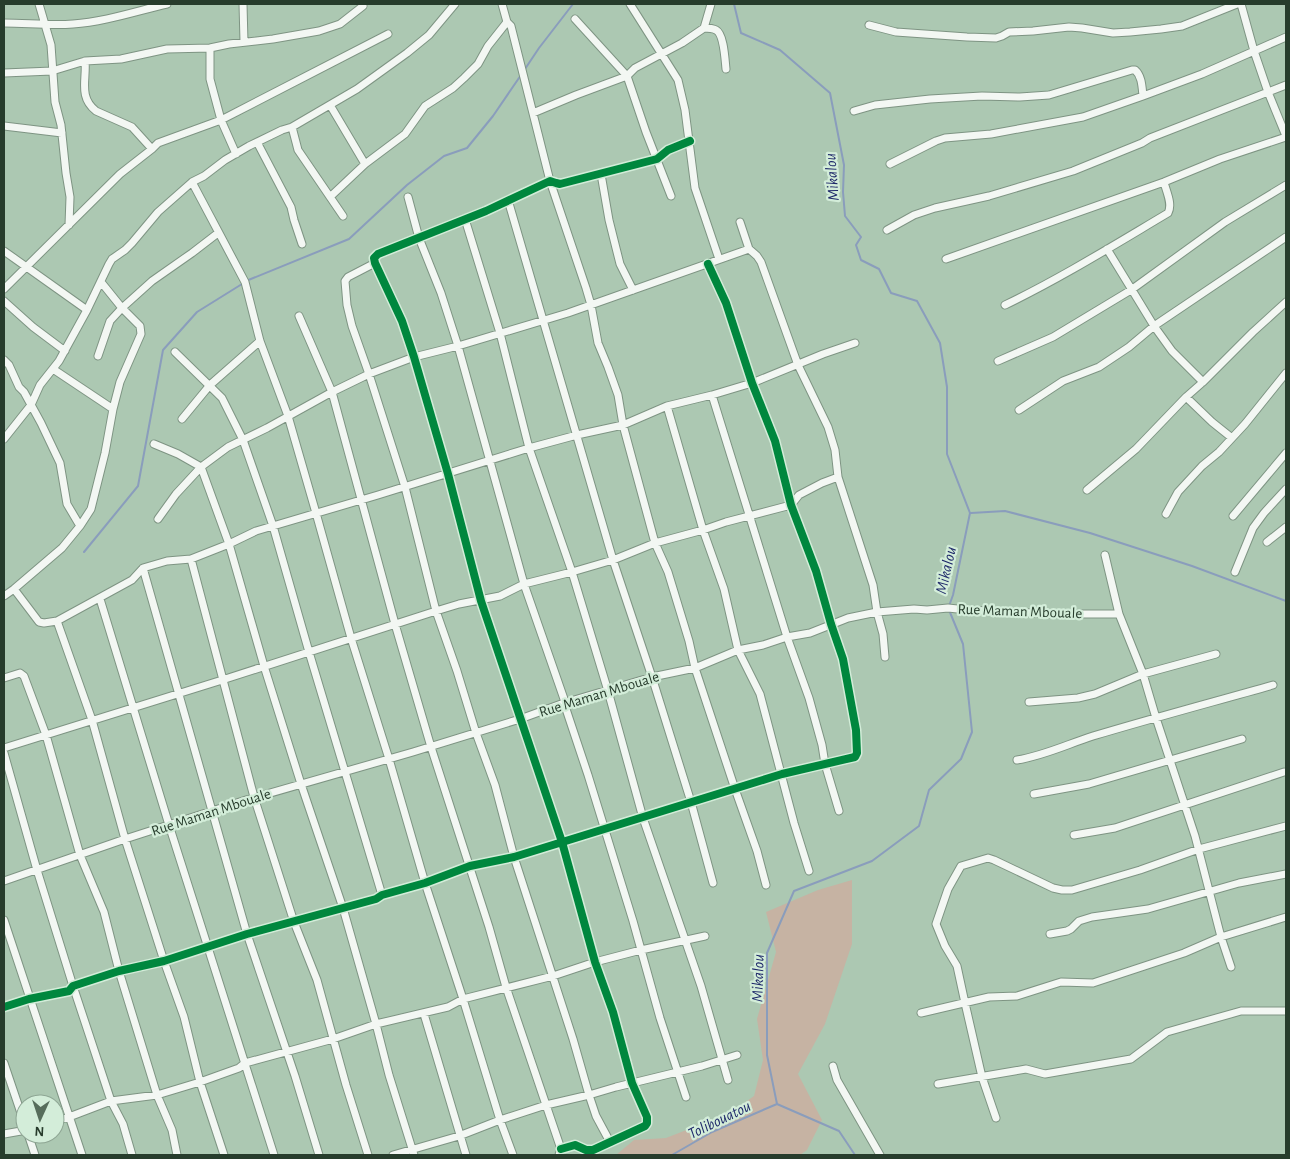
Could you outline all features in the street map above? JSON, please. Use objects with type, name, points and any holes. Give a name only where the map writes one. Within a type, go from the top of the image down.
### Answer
[{"type":"street","points":[[38,4],[46,24],[51,45],[55,102],[62,133],[70,197],[70,221],[68,226]]},
{"type":"street","points":[[4,23],[73,24],[92,22],[167,4]]},
{"type":"street","points":[[243,4],[244,42]]},
{"type":"street","points":[[4,439],[30,405],[40,386],[65,351],[112,259],[125,250],[158,212],[192,182],[204,176],[221,162],[257,142],[292,127],[357,89],[429,35],[455,4]]},
{"type":"street","points":[[502,4],[507,22],[512,26],[550,181],[591,305],[598,343],[618,395],[623,425],[655,543],[668,572],[696,668],[757,851],[766,885]]},
{"type":"street","points":[[630,4],[678,80],[690,141],[695,188],[719,259]]},
{"type":"street","points":[[533,113],[627,76],[635,68],[682,43],[704,28],[711,4]]},
{"type":"street","points":[[870,25],[896,32],[996,38],[1010,32],[1069,27],[1113,33],[1182,26],[1239,4],[1268,92],[1286,136],[1220,159],[1164,182],[946,259]]},
{"type":"street","points":[[4,73],[52,72],[85,61],[121,58],[167,49],[210,48],[319,31],[340,24],[363,6]]},
{"type":"street","points":[[575,19],[627,76],[670,196]]},
{"type":"street","points":[[330,198],[366,164],[405,134],[425,106],[453,88],[464,78],[478,64],[488,46],[507,22]]},
{"type":"street","points":[[704,28],[718,31],[721,36],[726,69]]},
{"type":"street","points":[[4,289],[120,174],[158,143],[221,120],[388,34]]},
{"type":"street","points":[[890,164],[945,138],[991,134],[1083,117],[1202,74],[1286,37]]},
{"type":"street","points":[[210,48],[210,79],[221,120],[236,154]]},
{"type":"street","points":[[85,61],[84,90],[91,107],[132,127],[152,149]]},
{"type":"street","points":[[854,111],[875,105],[930,99],[1049,95],[1132,70],[1135,70],[1139,75],[1143,96]]},
{"type":"street","points":[[887,230],[914,215],[928,210],[989,196],[1073,171],[1286,84]]},
{"type":"street","points":[[330,105],[366,164]]},
{"type":"street","points":[[4,126],[62,133]]},
{"type":"street","points":[[292,127],[298,150],[343,216]]},
{"type":"street","points":[[299,316],[332,392],[395,624],[431,747],[560,1152],[575,1146],[586,1150],[593,1150],[645,1126],[647,1117],[632,1083],[613,1012],[595,962],[562,842],[482,601],[414,356],[402,321],[375,264],[374,258],[378,254],[486,211],[550,181],[560,184],[657,159],[668,150],[690,141]]},
{"type":"street","points":[[257,142],[291,208],[302,244]]},
{"type":"street","points":[[601,174],[609,220],[620,264],[633,290]]},
{"type":"street","points":[[192,182],[245,282],[260,341],[288,416],[351,638],[425,883],[500,1120],[513,1155]]},
{"type":"street","points":[[1004,305],[1029,294],[1170,211],[1164,182]]},
{"type":"street","points":[[998,361],[1053,337],[1131,290],[1232,218],[1286,186]]},
{"type":"street","points":[[408,197],[419,238],[441,293],[458,346],[524,584],[564,699],[660,1018],[686,1097]]},
{"type":"street","points":[[508,200],[613,560],[691,802],[713,883]]},
{"type":"street","points":[[465,219],[500,333],[529,448],[572,572],[608,691],[643,818],[708,1008],[728,1080]]},
{"type":"street","points":[[740,222],[749,248],[761,262],[798,365],[828,426],[835,450],[838,477],[873,585],[883,634],[885,657]]},
{"type":"street","points":[[98,356],[110,321],[122,308],[152,281],[192,254],[218,233]]},
{"type":"street","points":[[1019,410],[1063,380],[1099,367],[1129,347],[1154,326],[1286,237]]},
{"type":"street","points":[[158,520],[176,494],[201,467],[228,448],[369,374],[414,356],[458,346],[543,321],[749,248]]},
{"type":"street","points":[[1106,249],[1154,326],[1172,350],[1203,382]]},
{"type":"street","points":[[4,251],[25,268],[87,310]]},
{"type":"street","points":[[375,264],[348,277],[345,281],[347,305],[352,326],[405,487],[436,611],[495,785],[514,857],[573,1039],[589,1096],[596,1116],[610,1142]]},
{"type":"street","points":[[4,1007],[29,999],[69,991],[73,986],[119,972],[164,961],[247,934],[376,899],[382,895],[425,883],[470,866],[514,857],[782,774],[855,757],[857,753],[856,730],[845,666],[816,571],[791,505],[775,441],[752,383],[726,303],[708,264]]},
{"type":"street","points":[[4,596],[62,548],[91,509],[120,382],[141,334],[140,326],[122,308],[101,282]]},
{"type":"street","points":[[4,301],[65,351]]},
{"type":"street","points":[[1087,490],[1136,449],[1186,397],[1286,302]]},
{"type":"street","points":[[182,419],[210,385],[260,341]]},
{"type":"street","points":[[14,589],[40,622],[57,621],[132,580],[143,568],[167,561],[190,559],[256,531],[529,448],[623,425],[667,406],[752,383],[855,343]]},
{"type":"street","points":[[176,352],[225,402],[243,440],[273,526],[382,895]]},
{"type":"street","points":[[4,360],[9,365],[19,387],[24,392],[42,423],[60,463],[67,504],[80,526]]},
{"type":"street","points":[[53,369],[113,409]]},
{"type":"street","points":[[1166,514],[1178,492],[1245,424],[1286,373]]},
{"type":"street","points":[[712,395],[786,637],[809,698],[839,811]]},
{"type":"street","points":[[1186,397],[1232,438]]},
{"type":"street","points":[[667,406],[703,530],[724,589],[738,650],[760,694],[794,823],[809,871]]},
{"type":"street","points":[[154,444],[178,454],[201,467],[229,544],[264,666],[301,784],[344,908],[389,1075],[413,1152]]},
{"type":"street","points":[[1233,516],[1286,453]]},
{"type":"street","points":[[4,748],[436,611],[459,604],[500,596],[524,584],[613,560],[655,543],[791,505],[799,495],[838,477]]},
{"type":"street","points":[[1235,572],[1253,528],[1286,489]]},
{"type":"street","points":[[1267,542],[1286,527]]},
{"type":"street","points":[[1105,555],[1119,614],[1143,674],[1199,849],[1221,937],[1231,967]]},
{"type":"street","points":[[190,559],[254,797],[294,922],[317,980],[368,1155]]},
{"type":"street","points":[[143,568],[247,934],[319,1155]]},
{"type":"street","points":[[100,599],[169,825],[274,1155]]},
{"type":"street","name":"Rue Maman Mbouale","points":[[4,881],[124,839],[254,797],[431,747],[564,703],[652,677],[696,668],[738,650],[763,645],[786,637],[810,633],[848,618],[877,612],[948,608],[1052,614],[1119,614]]},
{"type":"street","points":[[57,621],[92,720],[124,839],[184,1017],[200,1082],[224,1155]]},
{"type":"street","points":[[1029,702],[1078,698],[1095,694],[1143,674],[1216,654]]},
{"type":"street","points":[[4,678],[17,673],[24,676],[46,735],[80,855],[104,912],[119,972],[157,1095],[172,1130],[177,1155]]},
{"type":"street","points":[[1017,760],[1032,758],[1080,740],[1274,685]]},
{"type":"street","points":[[1034,794],[1089,784],[1242,739]]},
{"type":"street","points":[[4,753],[73,986],[111,1101],[123,1124],[132,1155]]},
{"type":"street","points":[[1074,835],[1115,828],[1284,772]]},
{"type":"street","points":[[996,1118],[982,1077],[957,966],[945,946],[936,924],[948,889],[961,866],[988,858],[1053,888],[1072,890],[1140,870],[1199,849],[1286,826]]},
{"type":"street","points":[[1050,934],[1067,931],[1079,921],[1092,917],[1148,909],[1239,883],[1286,874]]},
{"type":"street","points":[[921,1012],[989,997],[1016,996],[1061,982],[1093,983],[1184,953],[1221,937],[1286,917]]},
{"type":"street","points":[[4,920],[82,1155]]},
{"type":"street","points":[[65,1118],[111,1101],[157,1095],[200,1082],[239,1068],[245,1063],[286,1050],[333,1038],[376,1024],[424,1014],[448,1007],[463,999],[552,976],[595,962],[704,936]]},
{"type":"street","points":[[938,1084],[1026,1069],[1045,1074],[1131,1059],[1167,1032],[1241,1011],[1286,1010]]},
{"type":"street","points":[[424,1014],[466,1155]]},
{"type":"street","points":[[393,1155],[413,1152],[546,1105],[589,1096],[616,1086],[677,1072],[737,1055]]},
{"type":"street","points":[[4,1063],[15,1096]]},
{"type":"street","points":[[833,1066],[836,1080],[880,1155]]},
{"type":"shaded area","points":[[852,880],[852,944],[825,1024],[798,1074],[822,1120],[807,1150],[800,1155],[616,1155],[634,1140],[666,1138],[730,1113],[754,1096],[763,1060],[757,1019],[776,952],[766,912],[818,890]]},
{"type":"waterway","points":[[525,69],[573,4]]},
{"type":"waterway","name":"Mikalou","points":[[734,4],[741,33],[780,50],[830,93],[844,165],[843,192],[845,216],[861,237],[856,245],[861,260],[879,269],[891,293],[917,301],[940,343],[947,387],[947,454],[970,513],[949,606]]},
{"type":"waterway","points":[[246,281],[349,239],[407,185],[444,156],[467,148],[493,116],[521,75]]},
{"type":"waterway","points":[[84,552],[138,486],[163,350],[197,312],[242,284]]},
{"type":"waterway","points":[[971,513],[1005,511],[1090,533],[1192,566],[1286,601]]},
{"type":"waterway","name":"Mikalou","points":[[777,1104],[767,1055],[767,953],[794,891],[872,861],[919,826],[929,790],[961,759],[972,732],[963,644],[949,610]]},
{"type":"waterway","name":"Mikalou","points":[[777,1104],[839,1131],[855,1155]]},
{"type":"waterway","name":"Tolibouatou","points":[[672,1155],[712,1132],[777,1104]]},
{"type":"cycle path","points":[[561,1149],[575,1145],[586,1150],[593,1150],[645,1126],[647,1117],[632,1083],[613,1012],[595,962],[562,842],[481,601],[448,474],[414,357],[402,321],[374,258],[378,254],[486,211],[550,181],[560,184],[657,159],[668,150],[690,141]]},
{"type":"cycle path","points":[[4,1007],[29,999],[69,991],[73,986],[119,971],[164,961],[247,934],[376,899],[382,895],[425,883],[470,866],[514,857],[782,774],[855,757],[857,753],[856,730],[843,659],[816,571],[791,505],[775,441],[752,383],[726,303],[708,264]]}]
